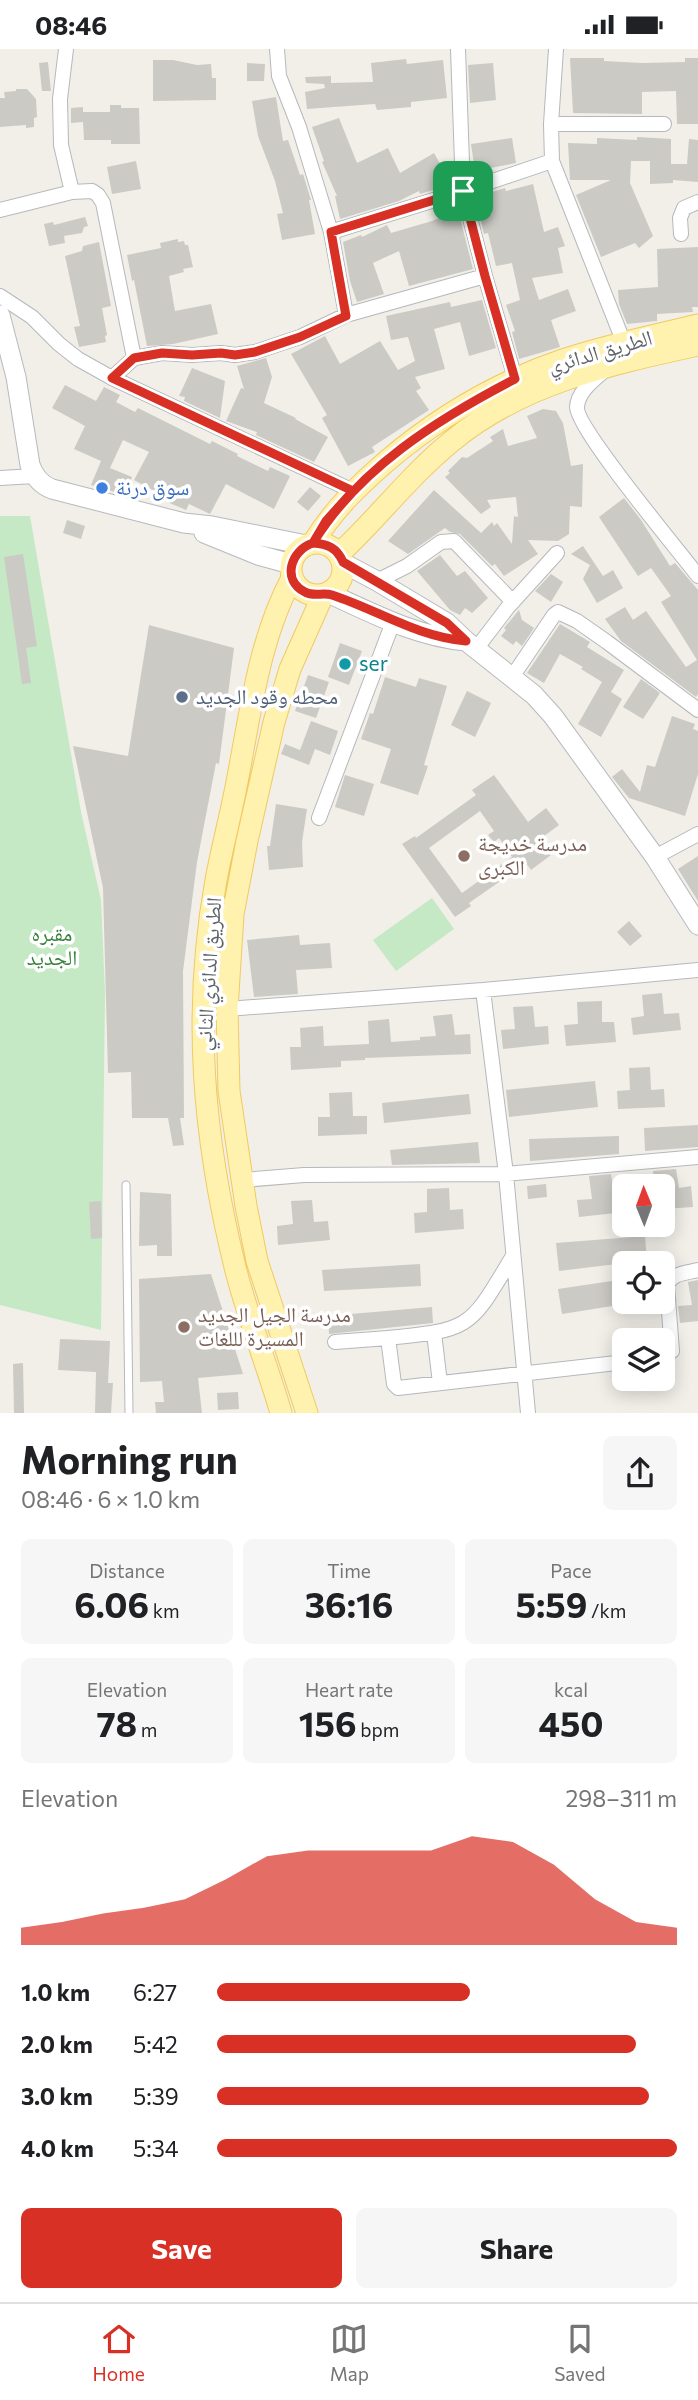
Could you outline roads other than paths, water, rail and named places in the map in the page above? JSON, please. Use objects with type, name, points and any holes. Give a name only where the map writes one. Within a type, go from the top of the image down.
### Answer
[{"type":"main road","name":"الطريق الدائري","points":[[309,544],[353,491],[444,417],[515,379],[563,360],[698,325]]},
{"type":"main road","name":"الطريق الدائري","points":[[341,558],[430,460],[484,417],[538,389],[608,367],[698,345]]},
{"type":"main road","points":[[309,544],[332,547],[341,558],[341,580],[325,594],[304,592],[292,571],[296,553],[309,544]]},
{"type":"main road","name":"الطريق الدائري الثاني","points":[[279,1410],[236,1271],[225,1223],[207,1123],[202,1019],[216,880],[245,737],[278,604],[292,571]]},
{"type":"main road","name":"الطريق الدائري الثاني","points":[[307,1413],[257,1261],[246,1206],[229,1091],[227,1009],[233,914],[274,722],[290,669],[325,594]]},
{"type":"street","points":[[66,49],[60,99],[61,145],[72,192]]},
{"type":"street","points":[[277,49],[279,76],[299,127],[331,232],[346,316]]},
{"type":"street","points":[[458,49],[463,191],[515,379]]},
{"type":"street","points":[[556,49],[551,124],[552,161],[624,343]]},
{"type":"street","points":[[551,124],[664,124]]},
{"type":"street","points":[[331,232],[552,161]]},
{"type":"street","points":[[0,210],[72,192],[92,191],[98,195],[103,203],[134,358]]},
{"type":"street","points":[[681,234],[680,218],[684,208],[698,202]]},
{"type":"street","points":[[112,378],[134,358],[162,353],[235,355],[255,352],[300,337],[346,316],[485,276]]},
{"type":"street","points":[[0,296],[32,317],[78,359],[112,378],[353,491]]},
{"type":"street","points":[[0,315],[16,377],[30,465],[35,476],[52,489],[184,523],[309,544]]},
{"type":"street","points":[[608,367],[580,394],[578,415],[599,448],[698,576]]},
{"type":"street","points":[[0,478],[35,476]]},
{"type":"street","points":[[184,523],[292,571]]},
{"type":"street","points":[[377,581],[407,566],[441,542],[451,540],[513,602]]},
{"type":"street","points":[[471,645],[557,553]]},
{"type":"street","points":[[341,558],[447,623],[534,695],[553,716],[655,857],[698,925]]},
{"type":"street","points":[[325,594],[393,622],[471,645]]},
{"type":"street","points":[[512,677],[558,612],[577,621],[698,710]]},
{"type":"street","points":[[319,818],[393,622]]},
{"type":"street","points":[[655,857],[698,834]]},
{"type":"street","points":[[227,1009],[483,990],[698,970]]},
{"type":"street","points":[[483,990],[506,1174],[528,1413]]},
{"type":"street","points":[[243,1180],[304,1175],[506,1174],[698,1157]]},
{"type":"street","points":[[335,1342],[452,1329],[471,1318],[481,1308],[513,1256]]},
{"type":"street","points":[[671,1328],[667,1286],[669,1280],[698,1270]]},
{"type":"street","points":[[435,1333],[440,1383]]},
{"type":"street","points":[[388,1338],[394,1384],[398,1388],[612,1364]]},
{"type":"lane","points":[[126,1185],[129,1413]]},
{"type":"place","name":"سوق درنة","points":[[102,488]]},
{"type":"place","name":"ser","points":[[345,664]]},
{"type":"place","name":"محطه وقود الجديد","points":[[182,697]]},
{"type":"place","name":"مدرسة خديجة الكبرى","points":[[464,856]]},
{"type":"place","name":"مدرسة الجيل الجديد المسيرة لللغات","points":[[184,1327]]},
{"type":"park label","name":"مقبره الجديد","points":[[52,946]]}]
